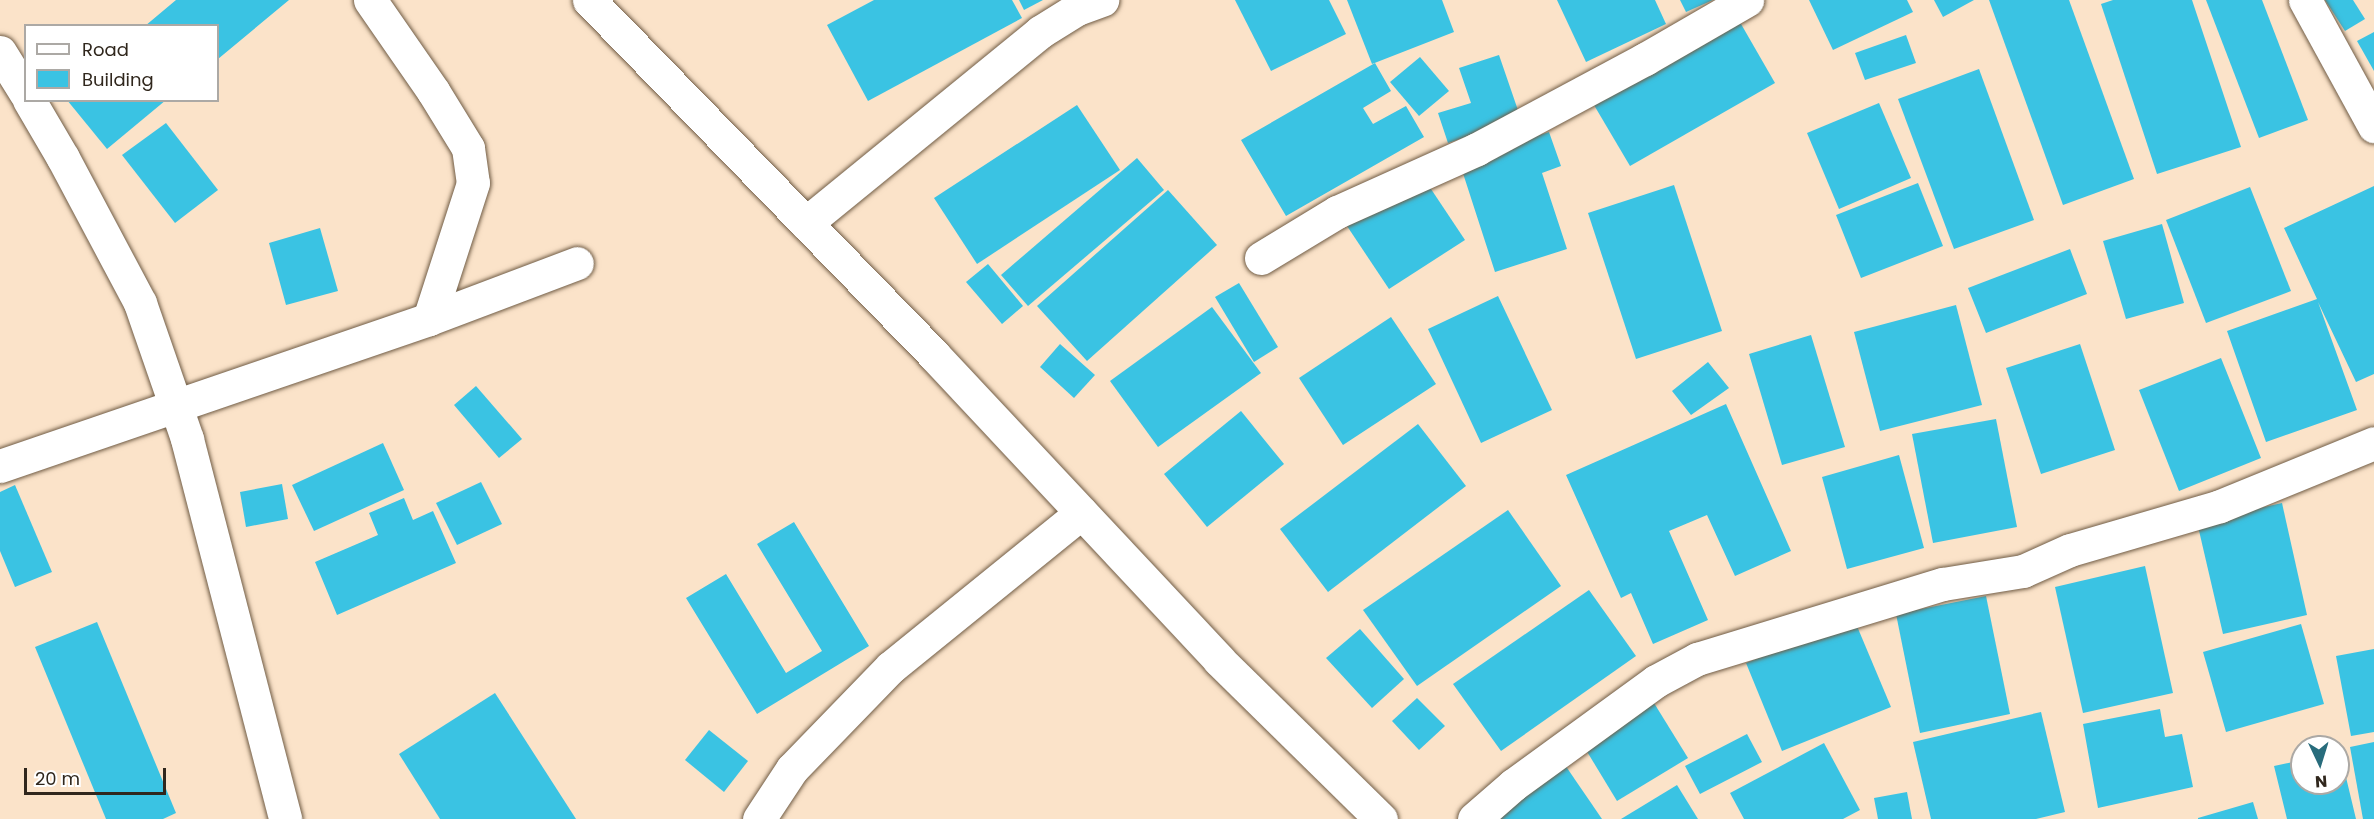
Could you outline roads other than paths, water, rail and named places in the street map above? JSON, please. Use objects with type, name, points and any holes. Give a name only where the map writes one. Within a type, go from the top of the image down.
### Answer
[{"type":"street","points":[[370,0],[433,91],[468,148],[473,183],[429,319]]},
{"type":"street","points":[[589,0],[934,355],[1219,660],[1381,819]]},
{"type":"street","points":[[806,223],[1040,32],[1077,9],[1102,0]]},
{"type":"street","points":[[1261,258],[1337,212],[1477,149],[1645,59],[1747,0]]},
{"type":"street","points":[[2305,0],[2374,126]]},
{"type":"street","points":[[0,52],[24,91]]},
{"type":"street","points":[[30,102],[141,303],[187,439],[285,819]]},
{"type":"street","points":[[0,466],[429,319],[577,263]]},
{"type":"street","points":[[1474,819],[1513,785],[1656,681],[1697,659],[1943,584],[2023,571],[2070,550],[2220,506],[2374,443]]},
{"type":"street","points":[[759,819],[792,769],[891,667],[1081,513]]}]
